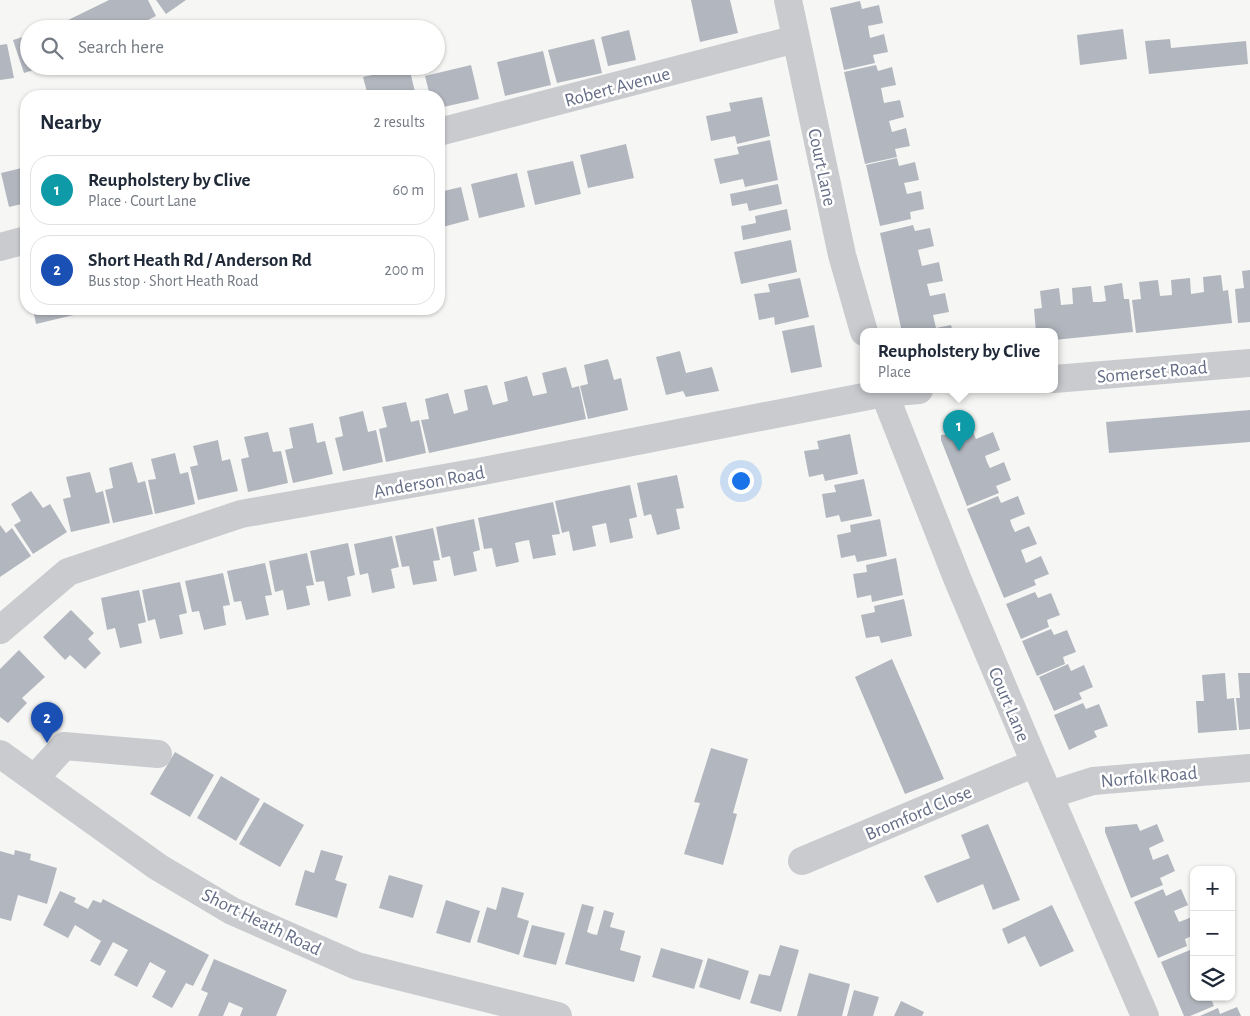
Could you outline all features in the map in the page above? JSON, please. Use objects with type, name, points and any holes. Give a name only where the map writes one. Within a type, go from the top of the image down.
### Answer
[{"type":"street","name":"Court Lane","points":[[788,0],[842,255],[863,328]]},
{"type":"street","name":"Robert Avenue","points":[[445,130],[796,40]]},
{"type":"street","points":[[0,247],[20,242]]},
{"type":"street","name":"Somerset Road","points":[[1058,378],[1250,363]]},
{"type":"street","name":"Anderson Road","points":[[0,630],[68,572],[241,514],[478,472],[874,393]]},
{"type":"street","name":"Court Lane","points":[[885,393],[957,578],[1145,1016]]},
{"type":"street","points":[[35,778],[64,746],[158,754]]},
{"type":"street","name":"Short Heath Road","points":[[2,761],[35,778],[158,867],[232,911],[357,966],[558,1016]]},
{"type":"street","name":"Bromford Close","points":[[802,860],[1035,763]]},
{"type":"street","name":"Norfolk Road","points":[[1050,795],[1093,781],[1250,768]]},
{"type":"building","points":[[109,0],[148,0],[156,16],[148,20],[68,20]]},
{"type":"building","points":[[156,0],[186,0],[166,14]]},
{"type":"building","points":[[691,0],[730,0],[738,33],[700,42]]},
{"type":"building","points":[[860,1],[862,9],[879,5],[883,23],[868,26],[870,38],[884,34],[888,52],[873,55],[875,63],[844,70],[830,8]]},
{"type":"building","points":[[1123,29],[1127,59],[1080,65],[1077,35]]},
{"type":"building","points":[[629,30],[636,60],[608,66],[601,37]]},
{"type":"building","points":[[20,38],[20,61],[13,40]]},
{"type":"building","points":[[594,39],[602,73],[557,83],[548,50]]},
{"type":"building","points":[[1170,39],[1171,48],[1246,41],[1248,64],[1149,74],[1145,41]]},
{"type":"building","points":[[7,44],[14,78],[0,80],[0,45]]},
{"type":"building","points":[[543,51],[551,85],[505,96],[497,62]]},
{"type":"building","points":[[471,65],[479,99],[445,107],[445,90],[428,90],[425,76],[445,75],[445,71]]},
{"type":"building","points":[[876,65],[878,71],[892,67],[896,85],[881,88],[884,103],[900,100],[904,117],[889,121],[892,132],[906,128],[910,146],[895,149],[897,157],[865,164],[844,72]]},
{"type":"building","points":[[372,75],[411,75],[415,90],[366,90],[363,77]]},
{"type":"building","points":[[762,97],[770,136],[737,144],[735,136],[711,141],[706,116],[731,111],[729,103]]},
{"type":"building","points":[[770,140],[778,180],[745,187],[743,179],[720,184],[714,159],[739,154],[737,147]]},
{"type":"building","points":[[626,144],[634,178],[588,188],[580,155]]},
{"type":"building","points":[[897,158],[899,166],[915,162],[919,180],[904,183],[907,194],[921,191],[924,209],[910,212],[911,219],[880,226],[866,165]]},
{"type":"building","points":[[573,161],[581,194],[535,205],[527,171]]},
{"type":"building","points":[[20,168],[20,204],[9,207],[1,173]]},
{"type":"building","points":[[517,173],[525,207],[479,218],[471,184]]},
{"type":"building","points":[[778,184],[782,204],[749,211],[747,203],[732,206],[730,194]]},
{"type":"building","points":[[461,187],[469,220],[445,226],[445,191]]},
{"type":"building","points":[[787,209],[791,230],[743,240],[741,226],[756,223],[755,216]]},
{"type":"building","points":[[913,225],[915,231],[930,228],[934,246],[918,250],[922,266],[939,262],[943,281],[927,284],[930,296],[945,293],[949,312],[933,315],[936,328],[901,328],[880,233]]},
{"type":"building","points":[[791,240],[797,272],[741,284],[734,252]]},
{"type":"building","points":[[1250,270],[1250,322],[1238,323],[1235,289],[1244,288],[1242,271]]},
{"type":"building","points":[[1221,275],[1223,291],[1228,290],[1232,323],[1136,333],[1132,300],[1141,299],[1139,282],[1158,280],[1160,296],[1172,295],[1171,280],[1190,278],[1191,294],[1204,292],[1203,277]]},
{"type":"building","points":[[800,278],[809,317],[775,325],[774,317],[759,320],[754,294],[770,292],[768,284]]},
{"type":"building","points":[[1122,283],[1124,299],[1129,299],[1133,332],[1058,340],[1058,328],[1036,328],[1034,309],[1042,308],[1040,291],[1059,288],[1061,305],[1073,304],[1072,288],[1091,286],[1093,302],[1100,302],[1106,301],[1104,286]]},
{"type":"building","points":[[34,315],[74,315],[36,324]]},
{"type":"building","points":[[814,325],[822,367],[791,373],[782,331]]},
{"type":"building","points":[[951,325],[952,328],[936,328]]},
{"type":"building","points":[[680,351],[686,373],[712,367],[719,391],[686,397],[683,391],[666,395],[656,357]]},
{"type":"building","points":[[608,359],[614,380],[621,378],[628,410],[588,419],[580,386],[588,384],[584,365]]},
{"type":"building","points":[[566,367],[572,388],[579,386],[586,419],[429,453],[421,420],[429,419],[425,399],[448,393],[454,414],[468,410],[464,390],[487,385],[493,405],[508,401],[504,382],[527,376],[533,396],[547,393],[542,373]]},
{"type":"building","points":[[406,402],[411,422],[419,420],[426,453],[386,462],[379,429],[387,427],[382,407]]},
{"type":"building","points":[[1250,410],[1250,442],[1109,453],[1106,422]]},
{"type":"building","points":[[363,411],[368,432],[376,430],[383,462],[343,471],[335,438],[343,436],[339,417]]},
{"type":"building","points":[[313,423],[317,443],[325,441],[333,474],[293,483],[285,450],[293,448],[289,428]]},
{"type":"building","points":[[268,432],[273,452],[281,451],[288,483],[248,492],[241,459],[249,457],[244,437]]},
{"type":"building","points":[[973,432],[976,439],[993,432],[1000,450],[985,456],[987,462],[990,468],[1004,462],[1011,480],[996,486],[999,493],[967,506],[941,440],[941,435]]},
{"type":"building","points":[[850,434],[858,474],[825,481],[823,474],[809,477],[804,451],[819,449],[817,441]]},
{"type":"building","points":[[218,440],[222,461],[230,459],[238,491],[198,500],[190,467],[198,465],[193,446]]},
{"type":"building","points":[[175,453],[180,474],[188,472],[195,504],[155,514],[148,480],[156,479],[151,459]]},
{"type":"building","points":[[132,462],[138,483],[145,481],[153,514],[113,523],[105,490],[113,488],[109,468]]},
{"type":"building","points":[[90,472],[96,493],[103,491],[110,523],[71,532],[63,499],[71,497],[66,477]]},
{"type":"building","points":[[677,475],[684,508],[676,509],[680,529],[657,535],[651,514],[644,516],[637,483]]},
{"type":"building","points":[[864,479],[872,516],[841,522],[839,515],[826,518],[822,494],[836,492],[834,485]]},
{"type":"building","points":[[630,485],[637,517],[629,519],[633,538],[610,543],[606,523],[592,526],[596,546],[573,551],[569,531],[562,533],[555,501]]},
{"type":"building","points":[[31,491],[43,508],[50,504],[67,532],[33,554],[14,525],[21,521],[11,504]]},
{"type":"building","points":[[998,496],[1001,503],[1018,496],[1025,514],[1010,520],[1012,526],[1015,532],[1029,526],[1037,544],[1021,550],[1026,563],[1041,556],[1049,574],[1034,580],[1036,585],[1004,598],[967,509]]},
{"type":"building","points":[[553,502],[560,534],[552,535],[556,555],[533,559],[529,540],[523,541],[515,543],[519,562],[496,567],[492,548],[484,549],[478,518]]},
{"type":"building","points":[[474,519],[480,550],[473,552],[477,571],[454,576],[450,556],[442,558],[436,527]]},
{"type":"building","points":[[880,519],[887,556],[857,562],[855,555],[841,558],[837,535],[851,532],[850,525]]},
{"type":"building","points":[[0,525],[6,533],[12,528],[31,556],[0,577]]},
{"type":"building","points":[[433,528],[440,560],[433,561],[437,581],[413,585],[409,566],[402,567],[395,536]]},
{"type":"building","points":[[392,536],[399,567],[391,569],[395,588],[372,593],[368,573],[360,575],[354,544]]},
{"type":"building","points":[[348,543],[355,575],[347,577],[351,596],[328,601],[324,581],[316,582],[310,551]]},
{"type":"building","points":[[307,553],[314,585],[306,586],[310,605],[287,610],[283,590],[275,592],[269,561]]},
{"type":"building","points":[[896,558],[903,595],[872,602],[871,595],[857,598],[853,574],[867,572],[866,565]]},
{"type":"building","points":[[265,563],[272,595],[265,596],[269,615],[246,620],[241,601],[234,602],[227,571]]},
{"type":"building","points":[[223,573],[230,605],[223,606],[226,625],[204,630],[199,611],[192,612],[185,581]]},
{"type":"building","points":[[180,582],[187,613],[179,615],[183,634],[160,639],[155,619],[148,621],[142,590]]},
{"type":"building","points":[[139,590],[146,622],[138,624],[142,643],[120,648],[115,628],[107,630],[101,598]]},
{"type":"building","points":[[1035,592],[1038,598],[1051,593],[1060,615],[1047,620],[1049,627],[1021,639],[1006,604]]},
{"type":"building","points":[[904,599],[912,636],[881,643],[879,636],[866,638],[861,615],[875,612],[874,606]]},
{"type":"building","points":[[71,610],[94,633],[88,639],[101,653],[85,669],[70,655],[65,660],[43,637]]},
{"type":"building","points":[[1051,629],[1054,635],[1067,630],[1076,652],[1063,657],[1065,664],[1037,676],[1022,641]]},
{"type":"building","points":[[19,650],[45,677],[22,698],[27,703],[8,723],[0,717],[0,669]]},
{"type":"building","points":[[892,659],[944,779],[905,794],[855,677]]},
{"type":"building","points":[[1068,664],[1071,671],[1084,665],[1093,687],[1079,693],[1082,699],[1054,711],[1039,677]]},
{"type":"building","points":[[1225,673],[1227,699],[1234,698],[1237,730],[1198,733],[1196,701],[1204,701],[1202,675]]},
{"type":"building","points":[[1238,673],[1250,673],[1250,729],[1239,730],[1236,698],[1240,698]]},
{"type":"building","points":[[1083,703],[1086,709],[1099,704],[1108,726],[1094,731],[1097,737],[1069,750],[1054,715]]},
{"type":"building","points":[[711,748],[748,759],[733,813],[737,814],[723,865],[684,854],[700,803],[694,802]]},
{"type":"building","points":[[175,752],[214,775],[190,817],[150,794]]},
{"type":"building","points":[[221,776],[260,799],[236,841],[197,818]]},
{"type":"building","points":[[264,802],[304,825],[280,867],[239,844]]},
{"type":"building","points":[[988,824],[1020,900],[993,910],[983,884],[937,903],[924,876],[970,858],[961,835]]},
{"type":"building","points":[[1137,824],[1140,831],[1157,824],[1164,841],[1149,848],[1153,860],[1168,854],[1175,871],[1160,878],[1163,885],[1131,898],[1105,832],[1105,827]]},
{"type":"building","points":[[15,850],[31,854],[30,860],[57,868],[47,904],[18,895],[11,921],[0,918],[0,851],[14,855]]},
{"type":"building","points":[[321,850],[343,856],[335,880],[347,884],[337,918],[295,905],[305,870],[314,873]]},
{"type":"building","points":[[389,875],[423,885],[413,918],[379,908]]},
{"type":"building","points":[[502,887],[524,893],[517,917],[529,921],[519,955],[477,942],[487,907],[496,910]]},
{"type":"building","points":[[1163,889],[1166,896],[1181,889],[1188,905],[1174,911],[1179,922],[1190,918],[1190,937],[1185,939],[1187,946],[1158,958],[1134,902]]},
{"type":"building","points":[[60,891],[76,898],[74,902],[88,909],[93,900],[101,903],[103,899],[209,955],[193,986],[186,983],[172,1008],[152,997],[166,971],[150,962],[137,987],[114,975],[128,950],[113,942],[100,966],[90,961],[101,941],[75,925],[68,938],[43,925]]},
{"type":"building","points":[[446,900],[480,911],[470,943],[436,933]]},
{"type":"building","points":[[582,904],[594,907],[587,932],[592,934],[597,935],[604,910],[614,913],[610,927],[625,931],[620,950],[641,956],[634,982],[565,964]]},
{"type":"building","points":[[1052,905],[1074,951],[1040,967],[1025,936],[1008,944],[1002,929]]},
{"type":"building","points":[[532,925],[565,933],[556,965],[523,957]]},
{"type":"building","points":[[780,945],[799,950],[781,1012],[750,1003],[759,974],[770,976]]},
{"type":"building","points":[[661,948],[703,960],[694,989],[652,977]]},
{"type":"building","points":[[1190,950],[1190,1001],[1212,1001],[1214,1006],[1190,1016],[1184,1016],[1161,962]]},
{"type":"building","points":[[708,958],[749,971],[740,1000],[699,987]]},
{"type":"building","points":[[214,959],[287,990],[276,1016],[240,1016],[243,1008],[229,1002],[223,1016],[198,1016],[208,993],[201,990]]},
{"type":"building","points":[[809,973],[850,984],[842,1016],[797,1016]]},
{"type":"building","points":[[854,990],[879,997],[873,1016],[847,1016]]},
{"type":"building","points":[[901,1001],[924,1012],[922,1016],[894,1016]]},
{"type":"building","points":[[1237,1007],[1241,1016],[1200,1016],[1218,1008],[1220,1014]]},
{"type":"place","name":"Reupholstery by Clive","points":[[959,451]]},
{"type":"place","name":"Short Heath Rd / Anderson Rd","points":[[47,743]]}]
